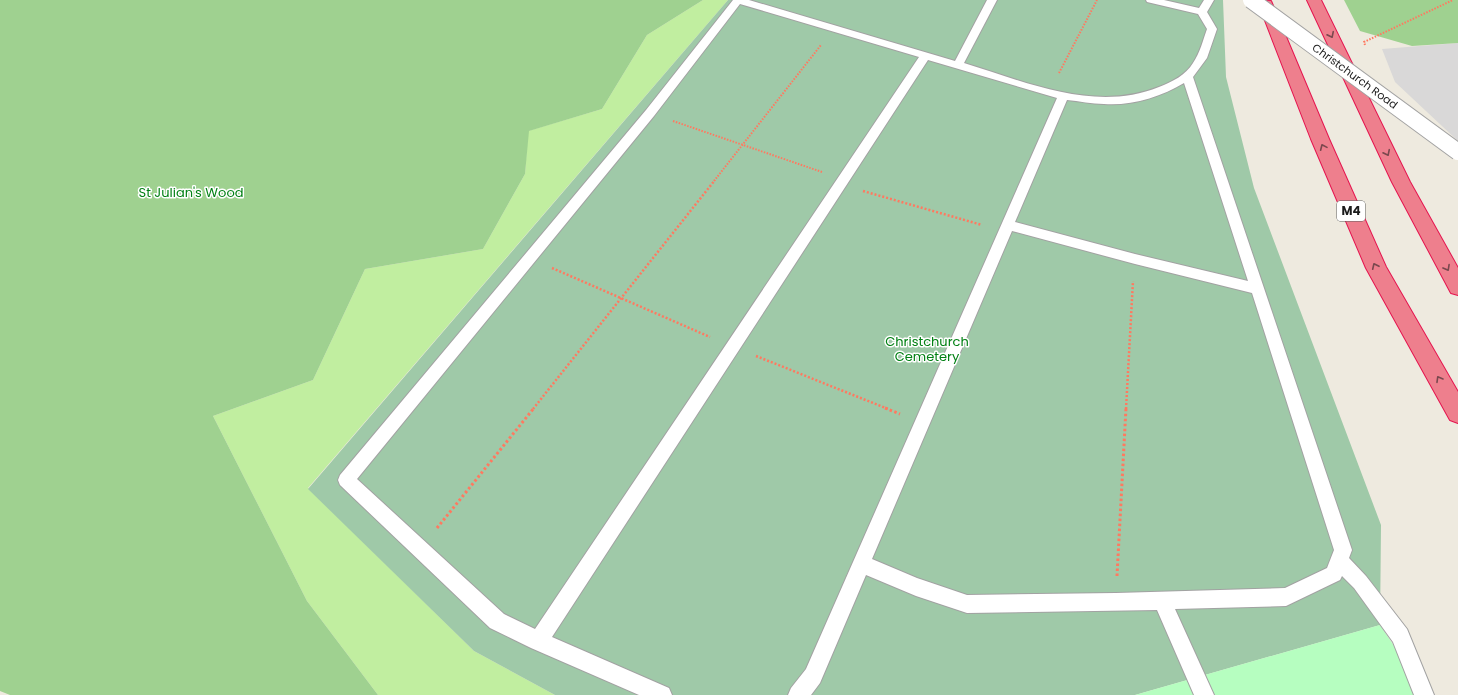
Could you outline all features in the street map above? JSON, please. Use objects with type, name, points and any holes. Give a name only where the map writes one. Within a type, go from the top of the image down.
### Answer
[{"type":"highway","name":"M4","points":[[1263,0],[1320,139],[1376,268],[1458,413]]},
{"type":"highway","points":[[1314,0],[1400,182],[1458,287]]},
{"type":"street","name":"Christchurch Road","points":[[1251,0],[1458,152]]},
{"type":"lane","points":[[662,695],[538,641],[497,621],[346,480],[650,112],[738,0],[1057,93],[1108,101],[1136,98],[1163,90],[1188,77],[1198,65],[1212,29],[1202,12],[1151,0]]},
{"type":"lane","points":[[958,64],[992,0]]},
{"type":"lane","points":[[1178,0],[1189,9]]},
{"type":"lane","points":[[1202,12],[1209,0]]},
{"type":"lane","points":[[538,641],[926,55]]},
{"type":"lane","points":[[862,564],[916,587],[967,604],[1162,601],[1286,597],[1334,574],[1343,550],[1188,77]]},
{"type":"lane","points":[[798,695],[812,676],[862,564],[1006,228],[1057,93]]},
{"type":"lane","points":[[1006,228],[1258,289]]},
{"type":"lane","points":[[1339,560],[1360,582],[1400,636],[1424,695]]},
{"type":"lane","points":[[1162,601],[1204,695]]},
{"type":"path","points":[[1057,93],[1097,0]]},
{"type":"path","points":[[1366,49],[1364,42],[1452,0]]},
{"type":"path","points":[[420,549],[622,299],[834,28]]},
{"type":"path","points":[[650,112],[842,182],[1006,228]]},
{"type":"path","points":[[1116,602],[1135,259]]},
{"type":"shaded area","points":[[1458,43],[1458,141],[1395,82],[1382,49]]},
{"type":"green space","name":"St Julian's Wood","points":[[0,0],[703,0],[647,35],[602,109],[529,131],[525,174],[483,249],[365,269],[313,380],[213,416],[307,601],[378,695],[10,695],[0,691]]},
{"type":"green space","points":[[703,0],[728,0],[308,488],[474,651],[555,695],[378,695],[307,601],[213,416],[313,380],[365,269],[483,249],[525,174],[528,131],[602,109],[647,35]]},
{"type":"green space","name":"Christchurch Cemetery","points":[[728,0],[1223,0],[1226,77],[1254,188],[1381,525],[1380,625],[1135,695],[555,695],[474,651],[308,489]]},
{"type":"green space","points":[[1344,0],[1458,0],[1458,43],[1412,46],[1360,31]]},
{"type":"green space","points":[[1380,625],[1427,695],[1135,695]]}]
